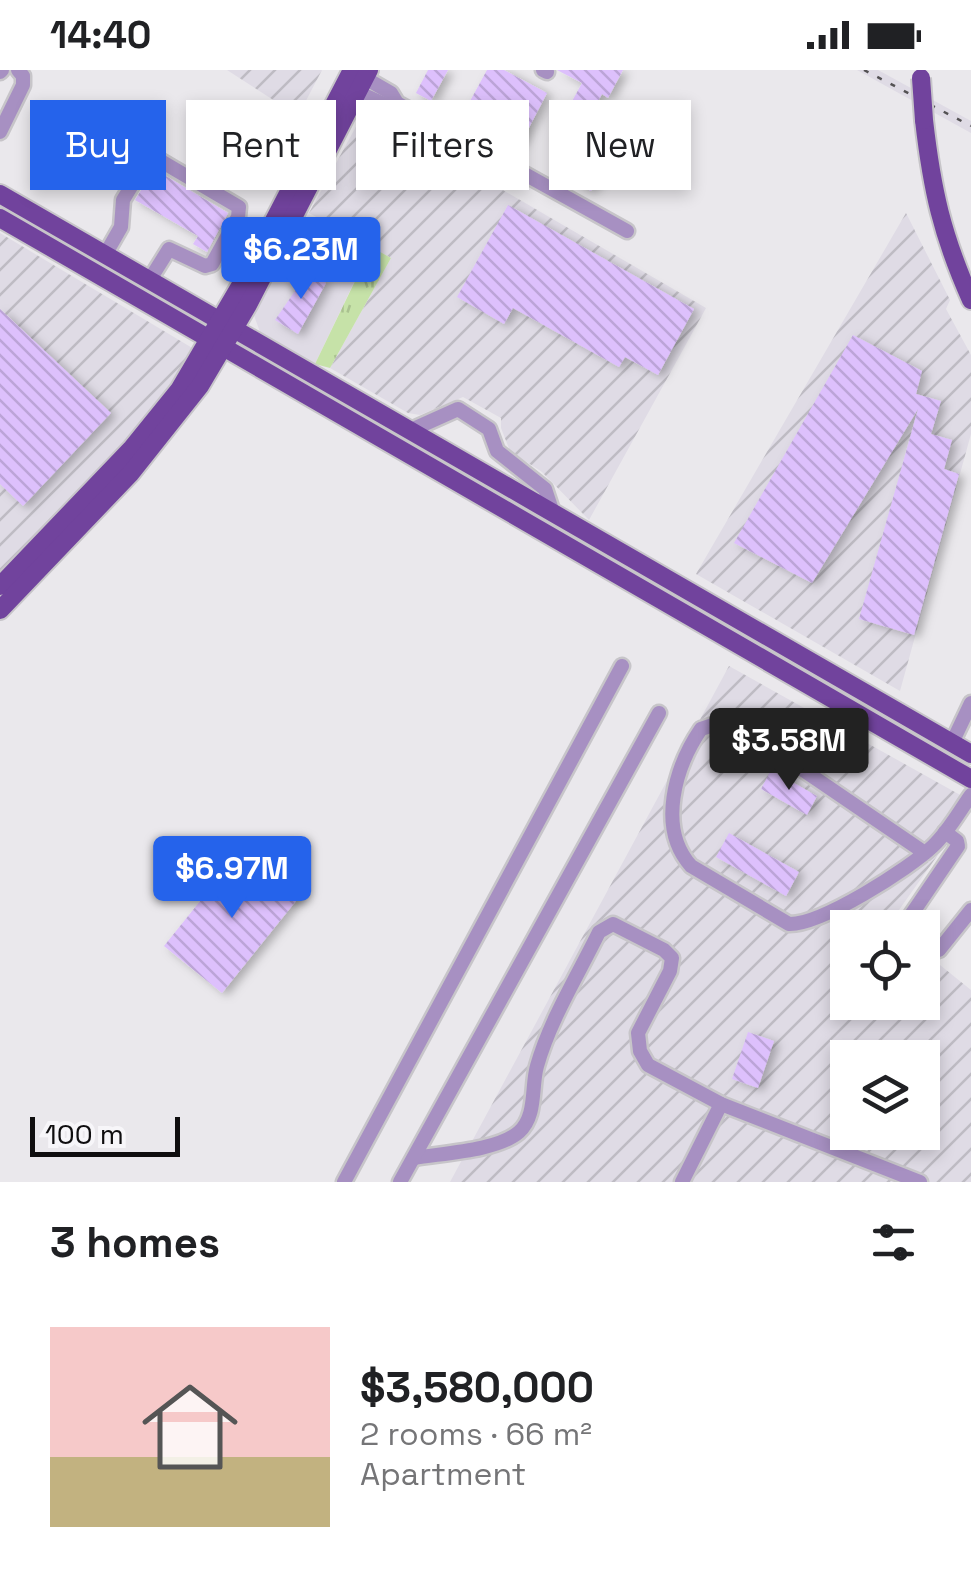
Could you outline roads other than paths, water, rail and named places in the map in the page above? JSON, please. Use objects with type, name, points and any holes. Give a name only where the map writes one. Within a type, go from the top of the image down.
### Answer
[{"type":"main road","points":[[921,74],[936,207],[971,300]]},
{"type":"main road","points":[[0,610],[144,458],[200,386],[240,286],[357,79]]},
{"type":"main road","points":[[227,326],[248,304],[278,247],[357,79]]},
{"type":"main road","points":[[0,194],[971,754]]},
{"type":"main road","points":[[278,247],[270,241],[281,208]]},
{"type":"main road","points":[[0,218],[971,779]]},
{"type":"main road","points":[[194,307],[221,301],[240,286]]},
{"type":"main road","points":[[248,304],[251,329],[276,354]]},
{"type":"main road","points":[[0,586],[140,438],[217,345]]},
{"type":"main road","points":[[844,706],[855,687]]},
{"type":"street","points":[[0,132],[24,85],[18,70]]},
{"type":"street","points":[[357,79],[386,104],[397,103],[628,231]]},
{"type":"street","points":[[105,255],[121,227],[123,200],[149,157],[239,207],[212,264],[204,266],[169,250],[149,280]]},
{"type":"street","points":[[409,431],[458,409],[489,429],[497,451],[545,489],[554,513]]},
{"type":"street","points":[[344,1182],[622,666]]},
{"type":"street","points":[[952,743],[971,703]]},
{"type":"street","points":[[400,1182],[659,712]]},
{"type":"street","points":[[924,853],[729,724],[701,729],[681,766],[673,800],[676,843],[683,857],[691,866],[789,924],[806,921],[863,895],[924,853],[945,832],[971,795]]},
{"type":"street","points":[[914,910],[958,846],[958,841],[945,832]]},
{"type":"street","points":[[940,950],[971,910]]},
{"type":"street","points":[[414,1158],[492,1145],[523,1128],[531,1108],[540,1057],[599,932],[608,925],[619,926],[672,958],[670,971],[638,1033],[643,1058],[654,1071],[722,1104],[920,1182]]},
{"type":"street","points":[[682,1182],[722,1104]]},
{"type":"railway","points":[[864,70],[971,126]]}]
